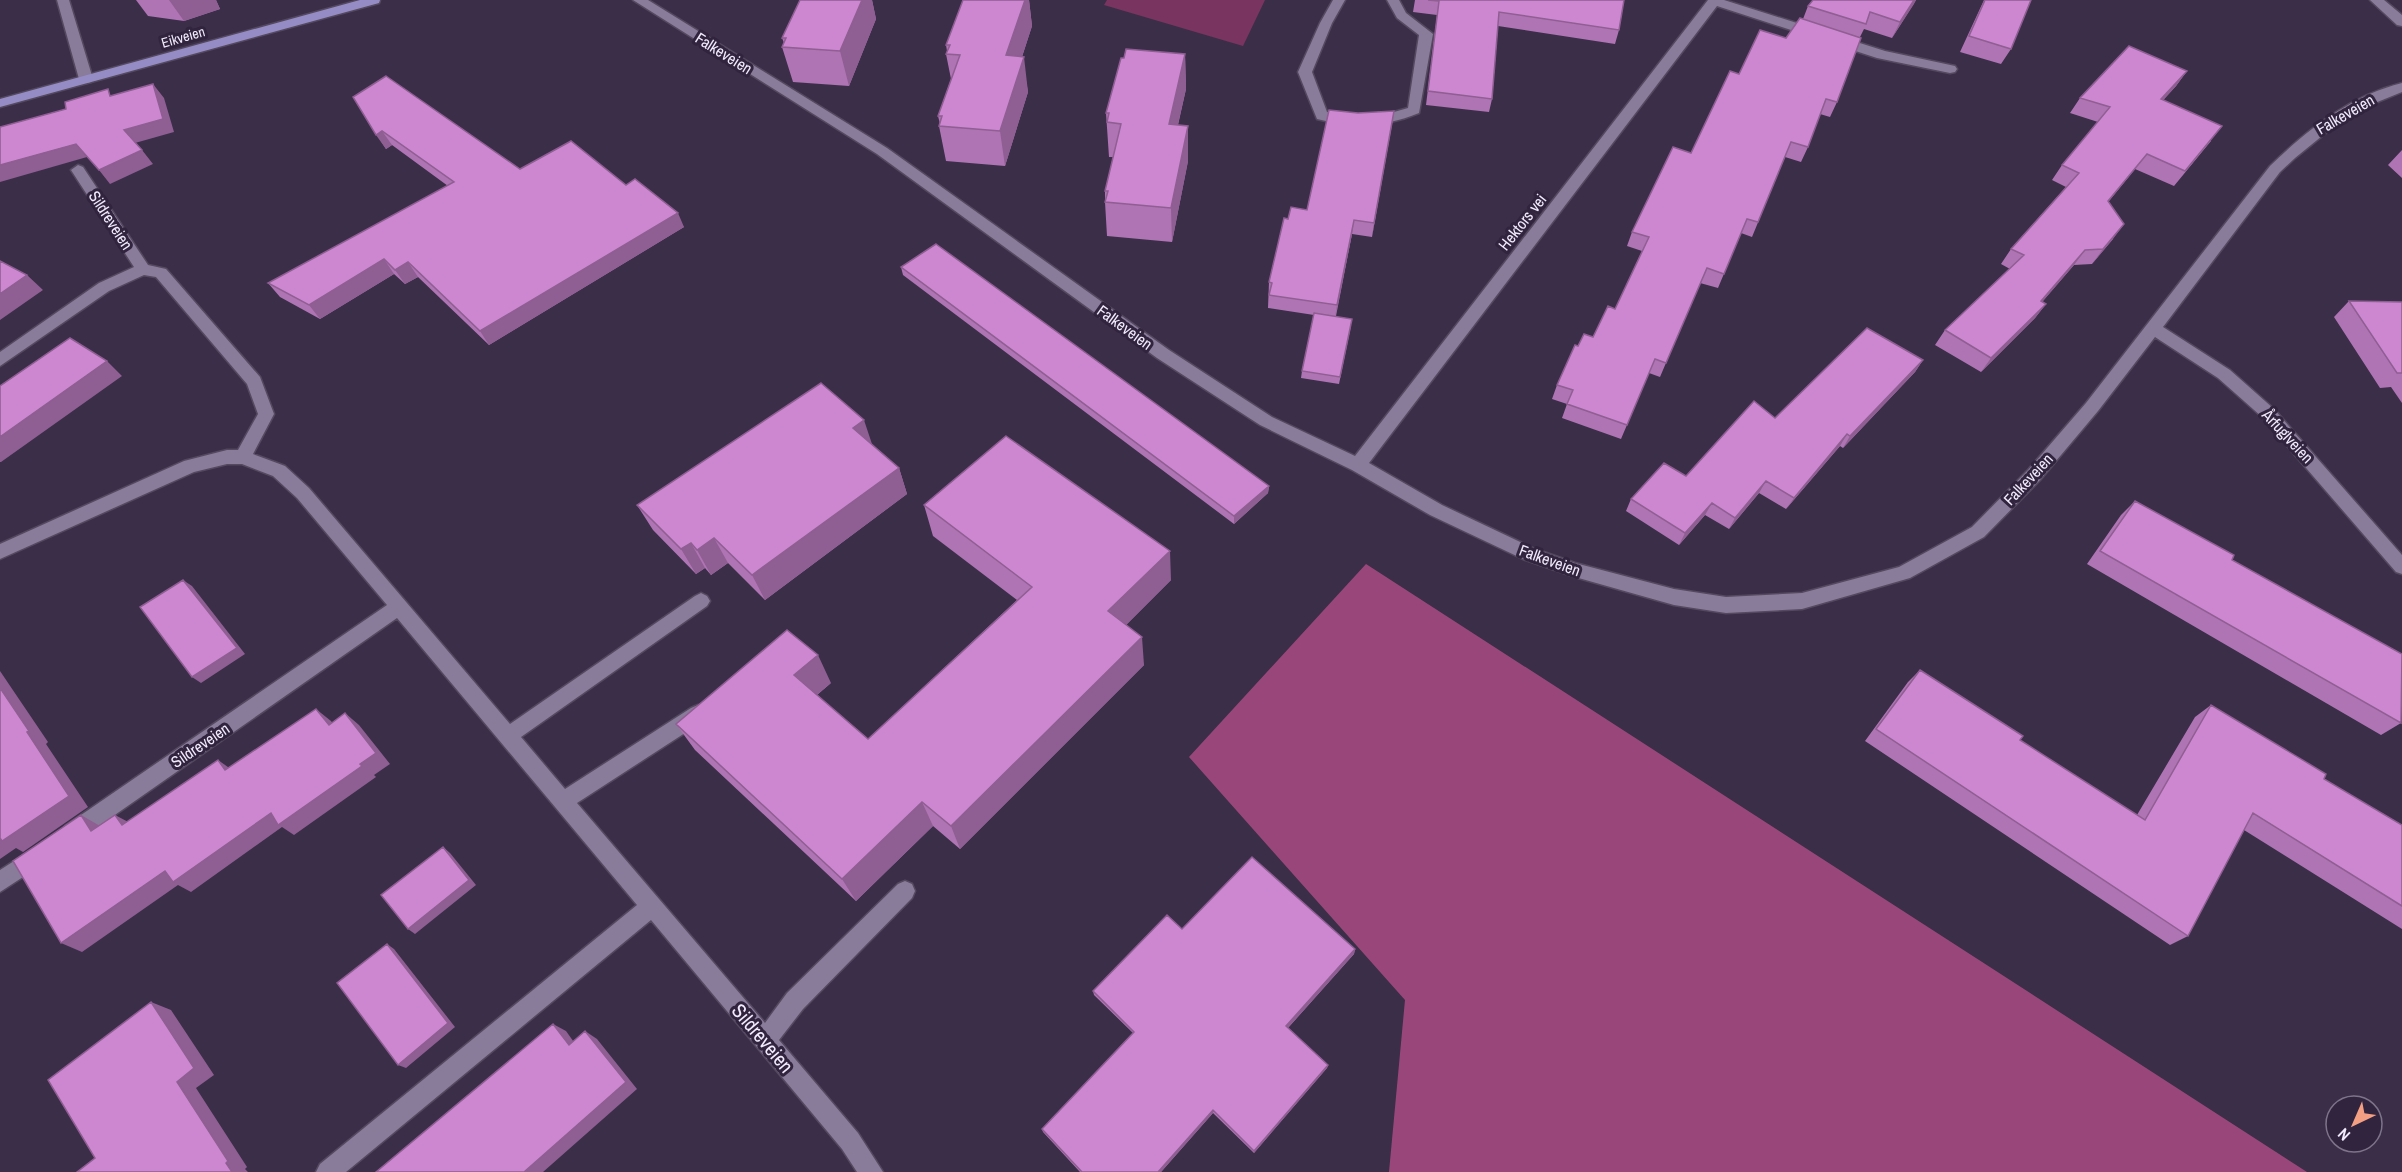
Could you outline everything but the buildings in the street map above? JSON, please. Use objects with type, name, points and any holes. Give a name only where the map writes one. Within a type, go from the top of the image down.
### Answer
[{"type":"main road","name":"Eikveien","points":[[0,103],[374,0]]},
{"type":"street","points":[[63,0],[86,79]]},
{"type":"street","name":"Falkeveien","points":[[639,0],[882,151],[1173,360],[1266,421],[1358,465],[1436,510],[1529,554],[1575,570],[1674,597],[1726,605],[1802,601],[1904,573],[1978,532],[2049,458],[2153,328],[2275,169],[2306,138],[2328,122],[2376,95],[2402,87]]},
{"type":"street","points":[[1339,0],[1326,23],[1305,72],[1322,116],[1368,122],[1395,120],[1414,110],[1426,34],[1407,22],[1393,5],[1393,0]]},
{"type":"street","name":"Hektors vei","points":[[1358,465],[1714,0],[1882,55],[1950,69]]},
{"type":"street","points":[[2376,0],[2402,22]]},
{"type":"street","name":"Sildreveien","points":[[0,360],[104,286],[143,269],[78,170]]},
{"type":"street","points":[[143,269],[161,273],[254,381],[266,414],[243,457]]},
{"type":"street","name":"Årfuglveien","points":[[2153,328],[2224,374],[2268,413],[2402,567]]},
{"type":"street","name":"Sildreveien","points":[[0,552],[190,466],[227,457],[243,457],[279,471],[303,493],[509,735],[850,1141],[871,1172]]},
{"type":"street","points":[[509,735],[701,601]]},
{"type":"street","name":"Sildreveien","points":[[0,882],[398,607]]},
{"type":"street","points":[[564,801],[713,704]]},
{"type":"street","points":[[765,1041],[795,1000],[905,891]]},
{"type":"street","points":[[328,1172],[652,906]]},
{"type":"shaded area","points":[[1107,0],[1265,0],[1243,46],[1104,5]]},
{"type":"shaded area","points":[[1366,564],[2307,1172],[1389,1172],[1405,1000],[1189,757]]}]
